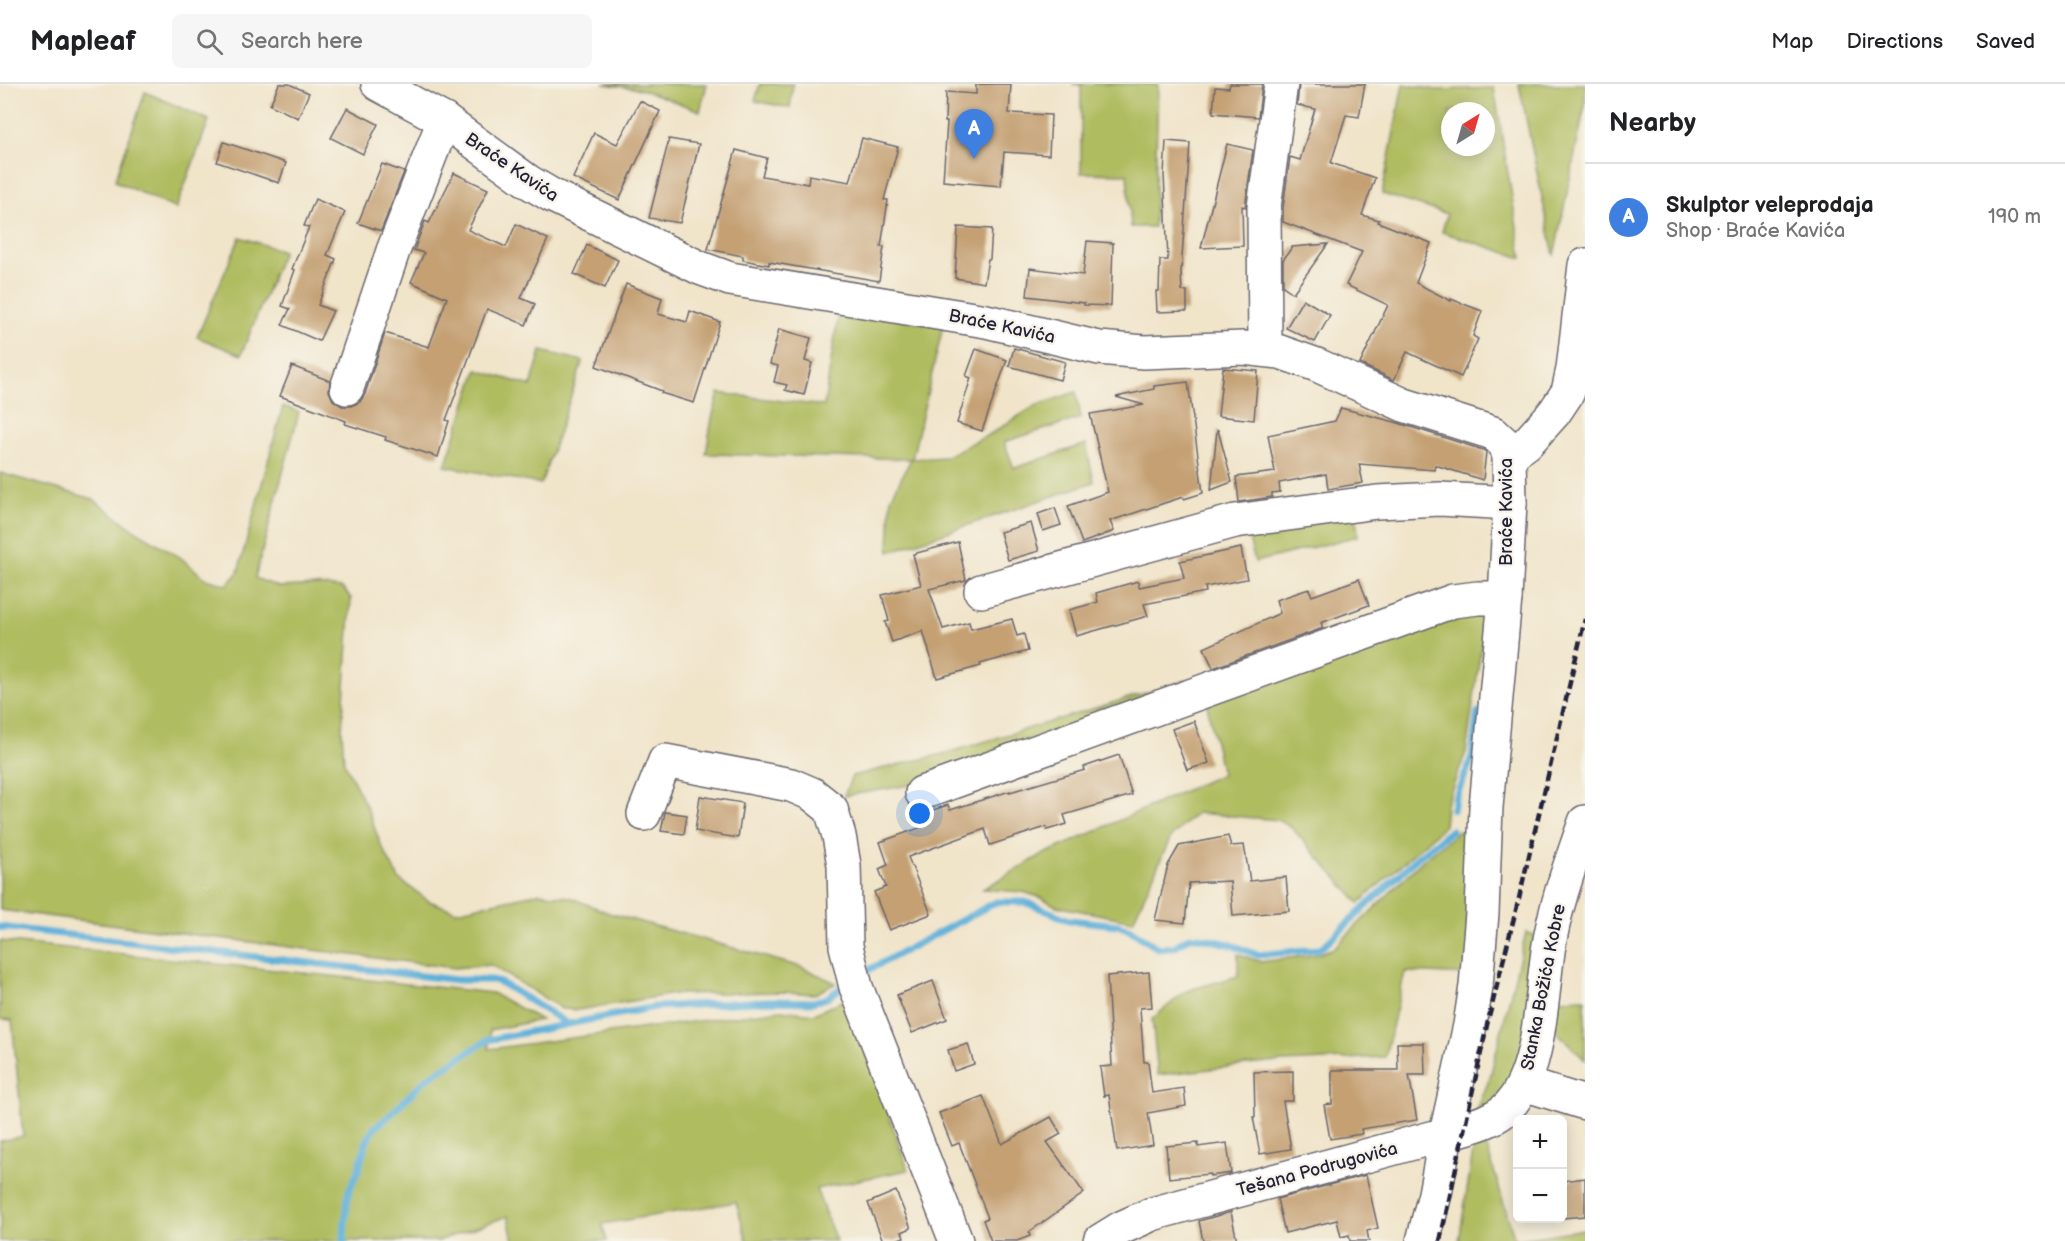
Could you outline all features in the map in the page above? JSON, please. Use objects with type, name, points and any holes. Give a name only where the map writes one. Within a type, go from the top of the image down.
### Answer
[{"type":"street","name":"Braće Kavića","points":[[378,84],[444,120],[529,182],[551,195],[700,268],[730,279],[986,321],[1099,348],[1144,352],[1244,348],[1265,350],[1297,357],[1404,405],[1493,433],[1505,444],[1509,456],[1510,503],[1505,598],[1486,807],[1482,913],[1476,986],[1465,1052],[1423,1241]]},
{"type":"street","points":[[1265,350],[1264,207],[1281,84]]},
{"type":"street","points":[[347,388],[393,251],[444,120]]},
{"type":"street","points":[[1509,456],[1527,443],[1554,413],[1568,393],[1573,375],[1585,266]]},
{"type":"street","points":[[981,591],[1235,520],[1408,500],[1510,503]]},
{"type":"street","points":[[922,793],[1453,601],[1478,597],[1505,598]]},
{"type":"street","points":[[644,814],[665,761],[791,785],[812,794],[831,809],[844,865],[846,946],[854,979],[956,1241]]},
{"type":"street","name":"Stanka Božića Kobre","points":[[1524,1084],[1534,1053],[1549,944],[1585,822]]},
{"type":"street","points":[[1524,1084],[1585,1103]]},
{"type":"street","name":"Tešana Podrugovića","points":[[1100,1241],[1121,1228],[1152,1214],[1482,1123],[1507,1108],[1524,1084]]},
{"type":"green space","points":[[604,84],[707,84],[700,111],[641,89]]},
{"type":"green space","points":[[760,84],[793,84],[790,108],[755,101]]},
{"type":"green space","points":[[1072,84],[1158,84],[1154,227],[1131,227],[1127,174],[1081,173],[1081,85]]},
{"type":"green space","points":[[1403,84],[1436,90],[1494,88],[1522,258],[1442,232],[1447,214],[1382,194]]},
{"type":"green space","points":[[1519,84],[1585,84],[1585,105],[1554,256]]},
{"type":"green space","points":[[145,92],[209,120],[176,209],[115,181]]},
{"type":"green space","points":[[240,237],[283,251],[241,355],[197,337]]},
{"type":"green space","points":[[839,310],[943,326],[912,459],[945,457],[992,433],[1035,406],[1076,392],[1081,418],[1004,442],[1014,468],[1086,444],[1094,482],[889,552],[891,498],[911,459],[706,454],[719,393],[824,406]]},
{"type":"green space","points":[[541,351],[583,361],[541,484],[445,466],[477,370],[531,386]]},
{"type":"green space","points":[[283,406],[299,412],[255,578],[279,587],[318,585],[342,588],[351,598],[342,731],[344,762],[368,810],[380,843],[399,879],[429,901],[456,911],[539,893],[569,897],[609,913],[801,967],[836,983],[815,994],[783,992],[674,994],[578,1010],[562,1009],[491,965],[454,968],[0,910],[0,473],[93,499],[133,529],[180,557],[206,579],[227,585],[238,572]]},
{"type":"green space","points":[[1356,514],[1358,536],[1255,562],[1246,528]]},
{"type":"green space","points":[[1461,607],[1486,614],[1466,752],[1446,804],[1444,826],[1359,903],[1291,827],[1278,820],[1197,813],[1171,837],[1133,921],[1056,906],[1042,898],[1023,892],[983,889],[1040,856],[1222,774],[1206,700]]},
{"type":"green space","points":[[1188,680],[910,785],[844,796],[852,776],[947,753]]},
{"type":"green space","points":[[1459,831],[1474,836],[1469,975],[1405,972],[1385,1057],[1265,1063],[1158,1075],[1152,1019],[1186,991],[1238,976],[1238,954],[1261,962],[1318,954],[1334,948],[1423,860]]},
{"type":"green space","points":[[1526,932],[1534,935],[1526,1039],[1512,1081],[1474,1118],[1490,1077]]},
{"type":"green space","points":[[0,941],[492,993],[541,1020],[490,1030],[489,1049],[781,1010],[814,1014],[848,998],[908,1170],[816,1189],[836,1241],[747,1241],[736,1202],[602,1224],[607,1241],[513,1241],[508,1216],[438,1241],[0,1241],[0,1141],[23,1136],[12,1020],[0,1019]]},
{"type":"green space","points":[[1585,998],[1585,1060],[1552,1024],[1554,999]]},
{"type":"green space","points":[[1484,1138],[1515,1240],[1585,1229],[1585,1241],[1459,1241],[1475,1139]]},
{"type":"building","points":[[279,84],[289,84],[309,93],[298,118],[270,105]]},
{"type":"building","points":[[976,84],[1011,84],[1009,113],[1051,115],[1049,155],[1004,152],[1001,186],[943,181],[947,122],[945,122],[946,92],[976,94]]},
{"type":"building","points":[[1230,84],[1262,84],[1258,117],[1213,113],[1215,87],[1229,88]]},
{"type":"building","points":[[1299,84],[1365,84],[1359,117],[1346,115],[1331,163],[1375,178],[1362,215],[1431,243],[1416,283],[1451,301],[1451,299],[1482,311],[1473,336],[1478,339],[1461,377],[1407,352],[1394,380],[1360,364],[1388,305],[1346,285],[1362,252],[1283,222],[1290,157],[1300,160],[1315,109],[1297,105]]},
{"type":"building","points":[[640,101],[660,111],[619,200],[573,178],[594,133],[617,144]]},
{"type":"building","points":[[347,108],[378,124],[363,154],[331,138]]},
{"type":"building","points":[[862,138],[898,147],[884,200],[888,200],[879,281],[769,262],[769,265],[743,260],[743,256],[708,249],[736,150],[767,158],[762,176],[808,184],[809,175],[850,182]]},
{"type":"building","points":[[669,139],[699,144],[680,223],[649,218]]},
{"type":"building","points":[[1166,141],[1190,143],[1181,272],[1182,291],[1187,291],[1187,311],[1157,312],[1156,291],[1159,291],[1160,260],[1168,260],[1164,174]]},
{"type":"building","points":[[224,142],[286,163],[279,183],[217,162]]},
{"type":"building","points":[[1227,144],[1253,150],[1245,207],[1242,206],[1243,246],[1201,248]]},
{"type":"building","points":[[382,164],[404,172],[381,231],[358,223]]},
{"type":"building","points":[[454,173],[488,189],[468,230],[506,247],[516,224],[548,239],[521,298],[535,304],[526,325],[487,309],[446,420],[449,421],[438,457],[385,440],[386,437],[345,424],[346,421],[280,396],[292,366],[330,381],[329,391],[333,400],[342,406],[351,406],[360,402],[365,394],[385,333],[429,347],[447,298],[411,282],[424,253],[414,250],[425,221],[429,223]]},
{"type":"building","points":[[315,199],[345,212],[327,255],[336,259],[318,305],[333,311],[319,341],[282,325],[290,309],[282,306],[295,270],[292,269],[309,227],[304,226]]},
{"type":"building","points":[[958,227],[992,229],[990,259],[988,259],[984,283],[955,278]]},
{"type":"building","points":[[1087,241],[1113,243],[1111,306],[1084,305],[1084,303],[1027,296],[1030,268],[1083,275]]},
{"type":"building","points":[[1328,244],[1293,293],[1283,286],[1283,260],[1292,247]]},
{"type":"building","points":[[587,245],[618,260],[605,288],[574,274]]},
{"type":"building","points":[[626,284],[662,298],[658,314],[687,322],[690,311],[720,322],[694,403],[661,393],[662,391],[596,366]]},
{"type":"building","points":[[1303,299],[1330,315],[1315,342],[1286,328]]},
{"type":"building","points":[[779,329],[811,338],[805,361],[812,363],[804,395],[785,390],[787,385],[774,382],[778,366],[770,364]]},
{"type":"building","points":[[1014,348],[1065,362],[1060,380],[1009,366]]},
{"type":"building","points":[[976,349],[1007,360],[982,431],[957,423],[971,378],[966,376]]},
{"type":"building","points":[[1223,368],[1258,371],[1254,420],[1218,416]]},
{"type":"building","points":[[1188,382],[1203,493],[1184,499],[1183,497],[1110,521],[1114,531],[1082,543],[1068,506],[1108,492],[1090,414],[1144,405],[1116,397],[1154,389],[1154,386]]},
{"type":"building","points":[[1341,408],[1395,422],[1483,450],[1486,452],[1483,480],[1435,465],[1434,470],[1359,464],[1363,483],[1328,489],[1326,474],[1279,483],[1280,492],[1272,493],[1272,497],[1239,502],[1236,477],[1275,472],[1268,435],[1335,421]]},
{"type":"building","points":[[1217,430],[1232,482],[1211,490]]},
{"type":"building","points":[[1055,508],[1061,525],[1043,531],[1038,514]]},
{"type":"building","points":[[1031,523],[1039,551],[1008,560],[1000,532]]},
{"type":"building","points":[[958,542],[966,580],[929,589],[943,629],[969,622],[971,629],[1012,619],[1017,636],[1024,634],[1028,651],[937,678],[923,631],[892,642],[885,622],[889,621],[882,595],[921,585],[913,554]]},
{"type":"building","points":[[1241,548],[1247,579],[1205,587],[1206,592],[1144,604],[1148,616],[1076,636],[1069,610],[1098,602],[1096,593],[1138,581],[1139,587],[1184,578],[1180,561]]},
{"type":"building","points":[[1359,579],[1369,605],[1321,623],[1323,628],[1213,668],[1204,648],[1280,613],[1276,600],[1309,589],[1312,596]]},
{"type":"building","points":[[1194,721],[1209,763],[1187,770],[1172,729]]},
{"type":"building","points":[[1119,755],[1132,795],[1064,815],[1067,824],[1047,830],[1046,827],[990,845],[985,829],[908,857],[931,914],[889,930],[874,892],[886,887],[879,869],[888,865],[880,842],[922,827],[918,815],[948,805],[950,810],[1085,770],[1084,767]]},
{"type":"building","points":[[700,796],[743,803],[738,838],[695,831]]},
{"type":"building","points":[[665,812],[687,815],[684,834],[661,831]]},
{"type":"building","points":[[1228,836],[1231,846],[1244,845],[1250,881],[1286,877],[1289,911],[1233,916],[1230,881],[1189,883],[1185,923],[1155,920],[1168,865],[1179,846]]},
{"type":"building","points":[[1149,972],[1152,1007],[1140,1008],[1144,1062],[1148,1062],[1152,1093],[1184,1088],[1186,1106],[1148,1113],[1153,1145],[1117,1151],[1109,1095],[1104,1096],[1100,1067],[1112,1066],[1107,976]]},
{"type":"building","points":[[933,981],[947,1019],[912,1033],[897,995]]},
{"type":"building","points":[[1397,1043],[1424,1043],[1425,1075],[1409,1075],[1417,1120],[1361,1129],[1362,1134],[1330,1139],[1324,1105],[1332,1104],[1332,1070],[1398,1070]]},
{"type":"building","points":[[968,1044],[974,1064],[954,1071],[948,1050]]},
{"type":"building","points":[[1293,1071],[1293,1101],[1283,1101],[1291,1149],[1260,1154],[1253,1117],[1255,1117],[1254,1072]]},
{"type":"building","points":[[983,1096],[1002,1144],[1051,1117],[1061,1134],[1047,1142],[1084,1193],[1029,1232],[1030,1236],[1017,1241],[991,1241],[983,1220],[988,1218],[959,1143],[952,1146],[939,1113]]},
{"type":"building","points":[[1198,1143],[1198,1147],[1227,1143],[1231,1173],[1169,1178],[1166,1146]]},
{"type":"building","points":[[1366,1175],[1378,1228],[1367,1231],[1369,1241],[1350,1241],[1349,1235],[1341,1237],[1337,1220],[1285,1233],[1277,1199]]},
{"type":"building","points":[[1585,1178],[1585,1216],[1567,1218],[1567,1180]]},
{"type":"building","points":[[896,1191],[911,1228],[902,1232],[904,1237],[893,1241],[883,1241],[868,1203]]},
{"type":"building","points":[[1231,1212],[1237,1241],[1203,1241],[1199,1221]]},
{"type":"waterway","points":[[1453,809],[1472,758],[1478,713]]},
{"type":"waterway","points":[[863,973],[996,902],[1025,902],[1069,920],[1118,925],[1158,948],[1174,947],[1190,937],[1198,937],[1229,944],[1258,955],[1318,949],[1418,857],[1452,830]]},
{"type":"waterway","points":[[0,927],[457,980],[493,980],[568,1024]]},
{"type":"waterway","points":[[344,1241],[349,1190],[358,1171],[366,1143],[374,1128],[426,1079],[488,1040],[655,1007],[769,1001],[813,1002],[827,998],[846,984]]},
{"type":"railway","points":[[1440,1241],[1487,1025],[1585,619]]},
{"type":"place","name":"Skulptor veleprodaja","points":[[974,159]]}]
